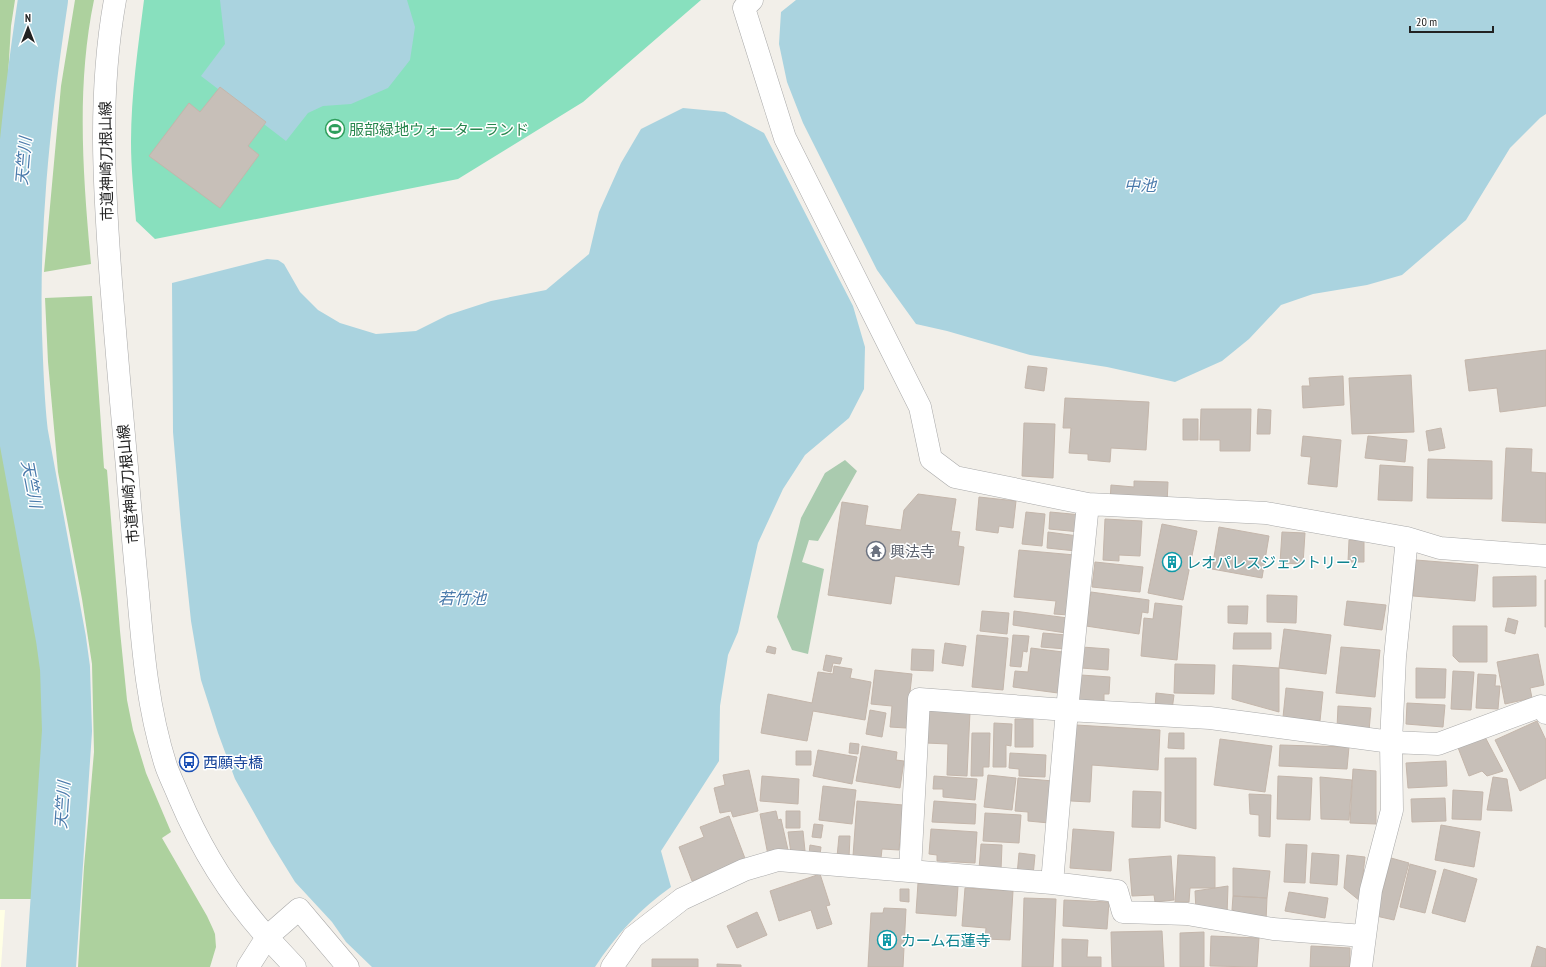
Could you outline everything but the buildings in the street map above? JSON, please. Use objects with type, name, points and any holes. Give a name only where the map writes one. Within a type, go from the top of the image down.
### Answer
[{"type":"street","name":"市道神崎刀根山線","points":[[115,0],[106,66],[103,130],[104,175],[118,369],[142,642],[149,695],[156,730],[167,769],[200,843],[218,874],[236,899],[267,937],[295,967]]},
{"type":"street","points":[[752,0],[744,8],[785,138],[920,407],[931,459],[954,477],[1088,504],[1266,513],[1407,538],[1440,548],[1546,556]]},
{"type":"street","points":[[1052,883],[1067,710],[1088,504]]},
{"type":"street","points":[[1361,967],[1371,890],[1392,810],[1391,742],[1395,657],[1407,538]]},
{"type":"street","points":[[910,871],[919,699],[1067,710],[1210,718],[1391,742],[1438,744],[1541,706],[1546,713]]},
{"type":"street","points":[[612,967],[633,937],[682,899],[744,870],[778,860],[1052,883],[1117,891],[1123,912],[1187,914],[1273,928],[1364,936]]},
{"type":"street","points":[[248,967],[267,937],[299,909],[348,967]]},
{"type":"shaded area","points":[[845,460],[857,471],[818,541],[809,540],[802,562],[824,569],[808,654],[792,650],[777,617],[801,518],[825,473]]},
{"type":"shaded area","points":[[0,910],[5,910],[1,967],[0,967]]},
{"type":"green space","points":[[0,0],[15,0],[11,26],[0,211]]},
{"type":"green space","points":[[75,0],[94,0],[88,33],[83,99],[84,165],[91,264],[44,272],[61,86]]},
{"type":"green space","name":"服部緑地ウォーターランド","points":[[144,0],[701,0],[583,102],[458,179],[155,239],[136,221],[131,142],[131,124],[137,53]]},
{"type":"green space","points":[[92,296],[104,468],[107,470],[127,700],[133,730],[146,773],[171,832],[162,838],[207,916],[215,934],[216,947],[210,967],[78,967],[84,867],[94,752],[92,664],[82,599],[58,472],[48,362],[45,298]]},
{"type":"green space","points":[[0,383],[1,414],[30,562],[45,670],[46,801],[39,899],[0,899]]},
{"type":"water","points":[[220,0],[407,0],[415,27],[410,60],[388,88],[351,104],[323,106],[308,113],[286,141],[201,76],[225,44]]},
{"type":"water","name":"中池","points":[[796,0],[1546,0],[1546,114],[1540,118],[1510,148],[1466,220],[1402,275],[1367,285],[1313,294],[1281,305],[1249,339],[1222,361],[1175,382],[1107,367],[1030,355],[947,331],[916,324],[877,270],[803,123],[787,82],[779,44],[781,12]]},
{"type":"water","name":"若竹池","points":[[683,108],[725,112],[764,133],[853,306],[865,347],[864,389],[849,418],[805,455],[783,489],[758,543],[738,632],[728,655],[720,706],[719,761],[661,851],[671,887],[649,904],[629,923],[611,944],[595,967],[372,967],[346,942],[332,922],[295,882],[271,843],[235,779],[201,680],[191,621],[173,432],[172,283],[267,259],[278,260],[284,264],[300,292],[318,310],[340,323],[376,334],[416,331],[448,315],[491,301],[546,290],[589,254],[599,212],[621,163],[641,129]]},
{"type":"waterway","name":"天竺川","points":[[43,0],[31,90],[22,180],[17,270],[17,315],[19,388],[23,433],[65,668],[67,731],[51,967]]},
{"type":"place","name":"服部緑地ウォーターランド","points":[[335,129]]},
{"type":"place","name":"興法寺","points":[[876,551]]},
{"type":"place","name":"レオパレスジェントリー2","points":[[1172,562]]},
{"type":"place","name":"西願寺橋","points":[[189,762]]},
{"type":"place","name":"カーム石蓮寺","points":[[887,940]]}]
